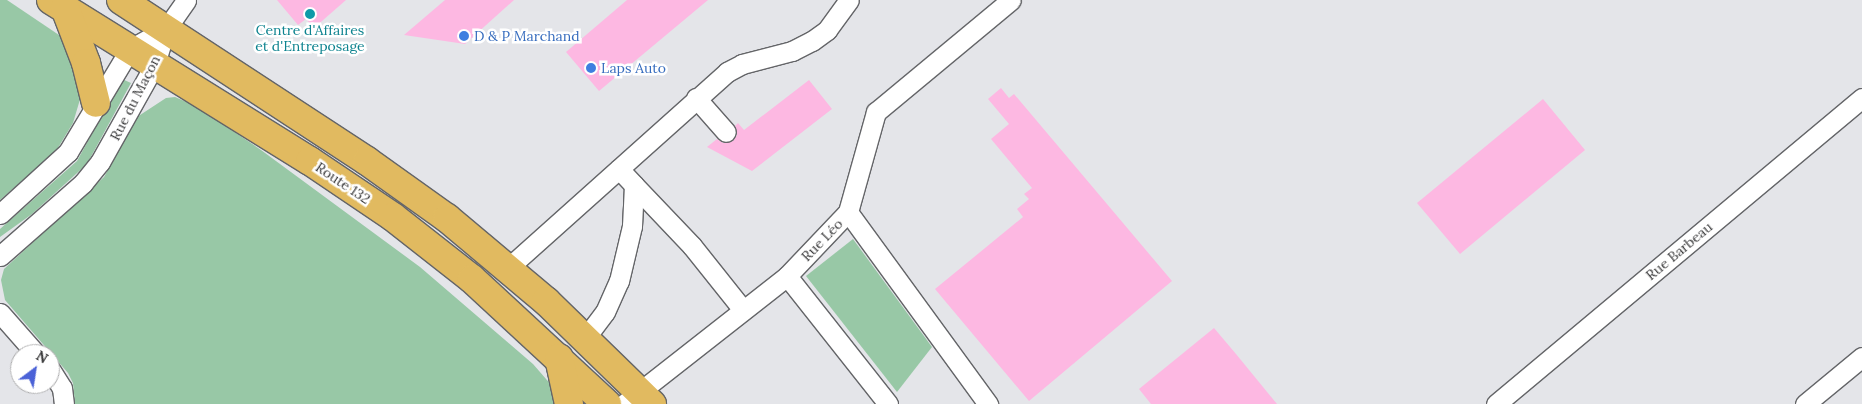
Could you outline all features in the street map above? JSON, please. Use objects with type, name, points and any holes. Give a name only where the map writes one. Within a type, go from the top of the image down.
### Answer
[{"type":"highway","points":[[121,0],[283,105],[418,197],[508,268],[586,337],[638,400]]},
{"type":"highway","points":[[58,4],[86,63],[96,103]]},
{"type":"highway","name":"Route 132","points":[[58,4],[393,216],[472,279],[607,404]]},
{"type":"highway","points":[[559,358],[569,404]]},
{"type":"street","points":[[166,29],[186,0]]},
{"type":"street","points":[[508,268],[727,72],[742,64],[792,51],[812,41],[827,30],[849,0]]},
{"type":"street","name":"Rue Léo","points":[[638,400],[743,310],[787,276],[848,212],[876,112],[1011,0]]},
{"type":"street","name":"Rue du Maçon","points":[[0,214],[68,152],[130,49],[166,29]]},
{"type":"street","name":"Rue du Maçon","points":[[0,256],[92,173],[155,64],[166,29]]},
{"type":"street","points":[[696,98],[726,132]]},
{"type":"street","name":"Rue Barbeau","points":[[1496,404],[1862,98]]},
{"type":"street","points":[[619,169],[692,246],[743,310]]},
{"type":"street","points":[[586,337],[605,312],[619,281],[632,226],[634,185]]},
{"type":"street","points":[[848,212],[988,404]]},
{"type":"street","points":[[787,276],[888,404]]},
{"type":"street","points":[[0,313],[27,344]]},
{"type":"street","points":[[1805,404],[1862,357]]},
{"type":"street","points":[[60,385],[64,404]]},
{"type":"green space","points":[[0,0],[7,0],[59,35],[67,46],[81,96],[73,123],[56,151],[0,200]]},
{"type":"green space","points":[[122,79],[131,83],[87,164],[32,214],[0,237],[0,229],[77,161]]},
{"type":"green space","points":[[175,97],[196,106],[261,150],[420,267],[533,364],[553,387],[559,404],[75,404],[73,383],[60,364],[60,344],[43,344],[5,300],[1,280],[4,269],[104,177],[137,117],[166,98]]},
{"type":"green space","points":[[853,239],[932,347],[897,392],[806,276]]},
{"type":"building","name":"Centre d'Affaires et d'Entreposage","points":[[277,0],[346,0],[314,28],[306,19],[298,25]]},
{"type":"building","points":[[445,0],[514,0],[465,44],[404,35]]},
{"type":"building","points":[[627,0],[708,0],[599,91],[566,52]]},
{"type":"building","points":[[809,80],[832,109],[752,171],[707,147],[717,139],[723,143],[733,141],[737,135],[735,126],[738,123],[744,130]]},
{"type":"building","points":[[1001,88],[1009,98],[1014,94],[1172,281],[1029,401],[935,289],[1023,217],[1017,209],[1029,199],[1024,194],[1032,188],[991,139],[1009,124],[988,99]]},
{"type":"building","points":[[1543,99],[1585,150],[1460,254],[1417,203]]},
{"type":"building","points":[[1214,328],[1277,404],[1151,404],[1139,389]]},
{"type":"place","name":"Centre d'Affaires et d'Entreposage","points":[[310,14]]},
{"type":"place","name":"D & P Marchand","points":[[464,36]]},
{"type":"place","name":"Laps Auto","points":[[591,68]]}]
